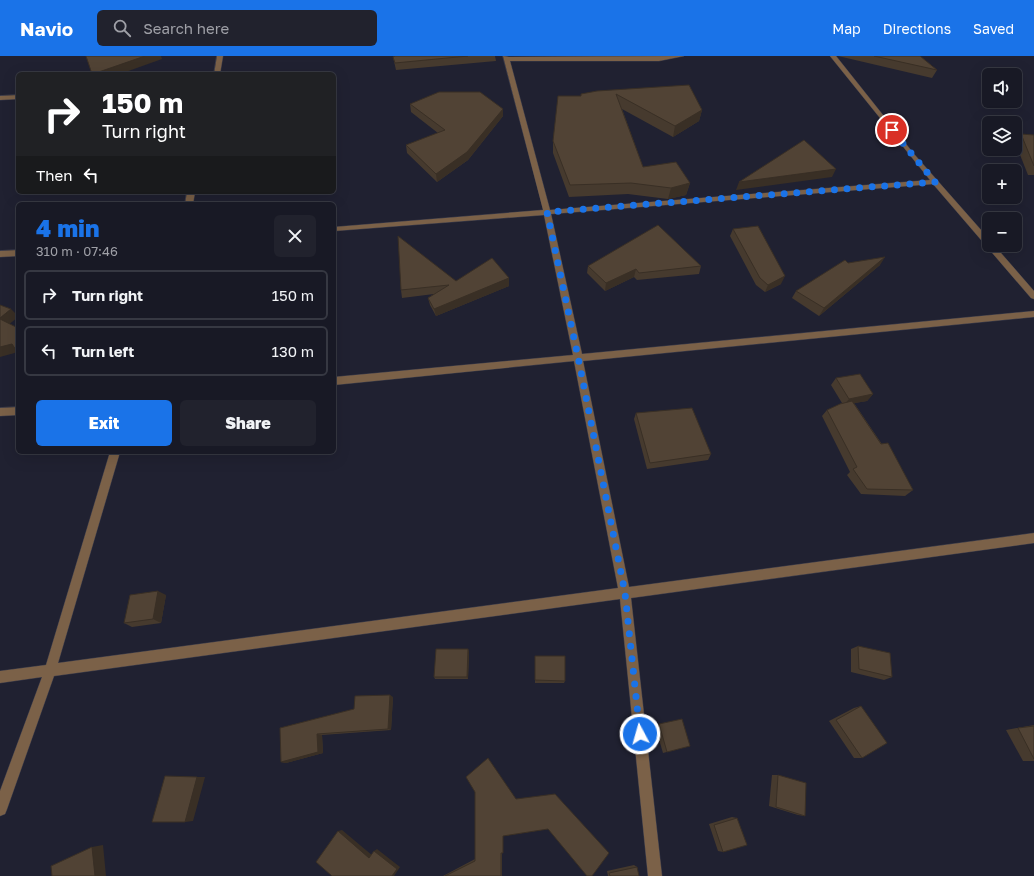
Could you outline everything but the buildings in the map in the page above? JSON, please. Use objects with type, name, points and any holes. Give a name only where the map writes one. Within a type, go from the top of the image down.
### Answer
[{"type":"street","points":[[216,72],[220,56]]},
{"type":"street","points":[[656,876],[625,593],[578,357],[547,212],[506,57],[660,59],[681,56]]},
{"type":"street","points":[[833,56],[912,155],[982,235]]},
{"type":"street","points":[[0,98],[16,97]]},
{"type":"street","points":[[336,229],[935,182]]},
{"type":"street","points":[[997,252],[1034,296]]},
{"type":"street","points":[[0,254],[16,253]]},
{"type":"street","points":[[336,380],[1034,314]]},
{"type":"street","points":[[0,412],[16,410]]},
{"type":"street","points":[[0,809],[50,671],[113,454]]},
{"type":"street","points":[[0,678],[1034,538]]},
{"type":"route","points":[[640,734],[625,593],[578,357],[547,212],[935,182],[892,130]]}]
